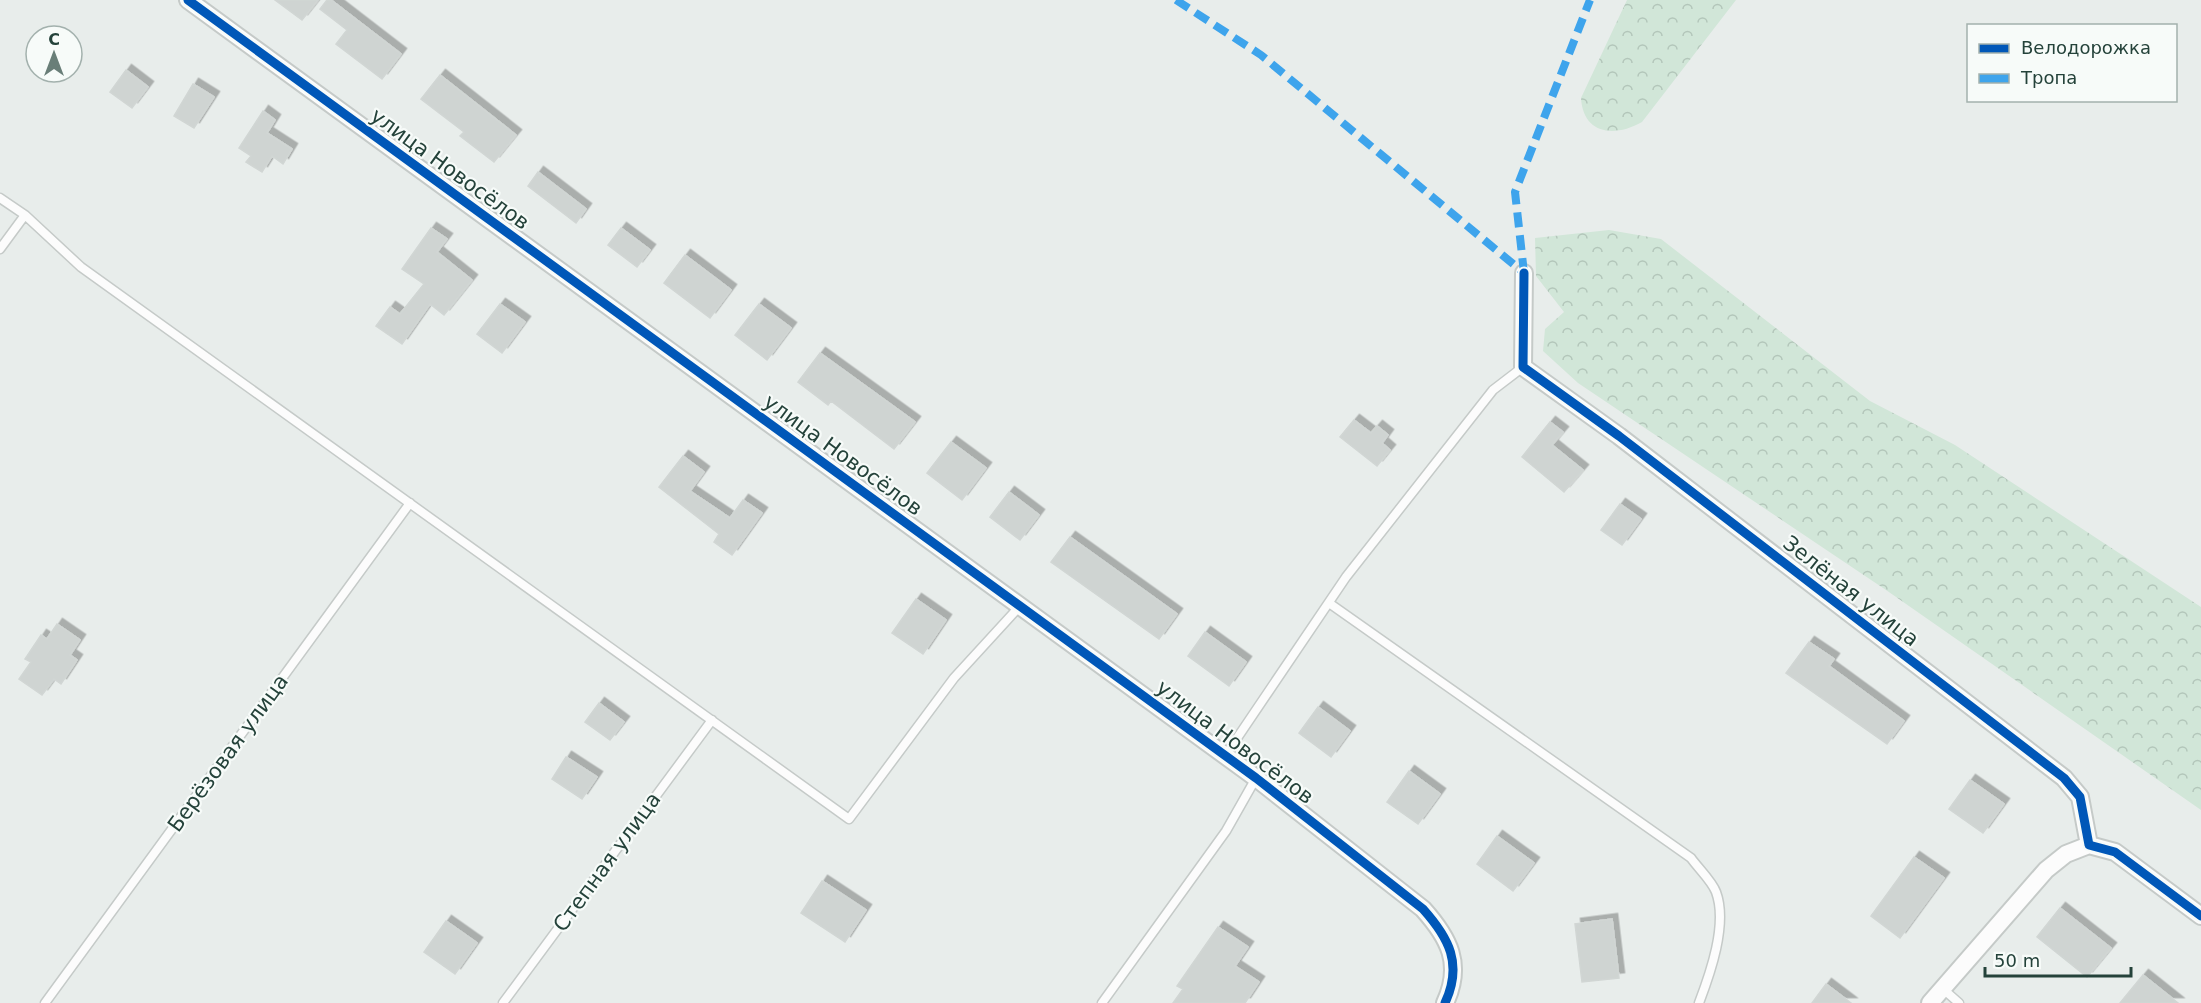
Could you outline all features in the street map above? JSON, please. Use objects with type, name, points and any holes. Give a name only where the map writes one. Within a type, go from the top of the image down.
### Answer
[{"type":"street","name":"улица Новосёлов","points":[[188,0],[1256,778],[1423,909],[1443,931],[1454,961],[1451,992],[1446,1003]]},
{"type":"street","points":[[1523,367],[1524,273]]},
{"type":"street","name":"Зелёная улица","points":[[1523,367],[1619,436],[2064,778],[2080,797],[2090,845]]},
{"type":"street","points":[[1930,1003],[1941,987],[2046,870],[2066,854],[2090,845],[2115,852],[2201,916]]},
{"type":"lane","points":[[0,198],[25,215],[81,267],[849,819],[954,678],[1020,606]]},
{"type":"lane","points":[[0,249],[25,215]]},
{"type":"lane","points":[[1225,756],[1329,603],[1493,390],[1523,367]]},
{"type":"lane","name":"Берёзовая улица","points":[[45,1003],[410,504]]},
{"type":"lane","points":[[1329,603],[1691,858],[1716,892],[1719,920],[1713,966],[1699,1003]]},
{"type":"lane","name":"Степная улица","points":[[503,1003],[711,720]]},
{"type":"lane","points":[[1101,1003],[1226,831],[1256,778]]},
{"type":"lane","points":[[1941,987],[1959,1003]]},
{"type":"green space","points":[[1627,0],[1736,0],[1642,122],[1621,130],[1602,130],[1587,119],[1581,98]]},
{"type":"green space","points":[[1609,230],[1661,239],[1870,401],[1955,445],[2201,607],[2201,810],[1886,590],[1578,383],[1543,351],[1545,329],[1564,312],[1536,276],[1535,238]]},
{"type":"building","points":[[275,0],[318,0],[302,20]]},
{"type":"building","points":[[327,0],[331,0],[401,54],[382,79],[336,44],[347,30],[320,9]]},
{"type":"building","points":[[126,70],[148,87],[132,108],[110,92]]},
{"type":"building","points":[[440,75],[516,135],[494,162],[460,136],[464,132],[421,99]]},
{"type":"building","points":[[193,84],[214,97],[194,128],[174,116]]},
{"type":"building","points":[[263,111],[275,120],[267,133],[292,149],[283,164],[272,156],[262,172],[246,162],[251,156],[239,148]]},
{"type":"building","points":[[538,172],[586,209],[576,223],[528,186]]},
{"type":"building","points":[[431,228],[447,239],[437,252],[472,280],[444,315],[430,304],[402,344],[376,326],[390,307],[400,314],[424,284],[402,269]]},
{"type":"building","points":[[621,228],[650,250],[637,267],[608,245]]},
{"type":"building","points":[[685,255],[731,290],[710,318],[664,283]]},
{"type":"building","points":[[500,304],[525,322],[502,353],[477,334]]},
{"type":"building","points":[[759,304],[791,328],[767,360],[735,335]]},
{"type":"building","points":[[820,353],[915,422],[894,449],[831,401],[828,405],[798,382]]},
{"type":"building","points":[[1354,420],[1371,433],[1377,426],[1388,435],[1382,443],[1390,450],[1377,466],[1340,437]]},
{"type":"building","points":[[1550,422],[1563,432],[1552,445],[1583,470],[1564,492],[1522,457]]},
{"type":"building","points":[[951,442],[986,468],[962,500],[927,473]]},
{"type":"building","points":[[683,456],[704,472],[690,491],[730,518],[743,500],[762,513],[732,555],[714,542],[719,534],[659,487]]},
{"type":"building","points":[[1009,492],[1039,515],[1020,540],[990,517]]},
{"type":"building","points":[[1620,504],[1641,519],[1622,545],[1601,530]]},
{"type":"building","points":[[1070,537],[1177,614],[1159,639],[1051,562]]},
{"type":"building","points":[[916,599],[946,620],[923,654],[892,633]]},
{"type":"building","points":[[57,624],[80,640],[70,655],[77,660],[61,684],[54,679],[42,695],[19,679],[31,662],[25,659],[41,635],[47,639]]},
{"type":"building","points":[[1205,632],[1246,662],[1229,686],[1188,656]]},
{"type":"building","points":[[1809,642],[1834,659],[1829,666],[1904,721],[1887,744],[1786,673]]},
{"type":"building","points":[[599,703],[624,722],[610,740],[585,722]]},
{"type":"building","points":[[1318,707],[1350,731],[1331,757],[1299,733]]},
{"type":"building","points":[[566,757],[597,777],[582,799],[552,779]]},
{"type":"building","points":[[1409,771],[1440,794],[1418,824],[1387,802]]},
{"type":"building","points":[[1970,780],[2004,804],[1983,833],[1949,809]]},
{"type":"building","points":[[1497,836],[1534,863],[1513,891],[1477,864]]},
{"type":"building","points":[[1914,857],[1944,878],[1900,938],[1871,916]]},
{"type":"building","points":[[822,881],[866,910],[845,942],[801,913]]},
{"type":"building","points":[[2060,908],[2111,948],[2087,977],[2037,937]]},
{"type":"building","points":[[1612,919],[1619,978],[1582,982],[1575,924]]},
{"type":"building","points":[[446,921],[477,943],[455,974],[424,952]]},
{"type":"building","points":[[1218,927],[1248,947],[1235,966],[1259,982],[1245,1003],[1173,1003],[1183,989],[1177,986]]},
{"type":"building","points":[[2143,975],[2178,1003],[2120,1003]]},
{"type":"building","points":[[1826,984],[1851,1003],[1812,1003]]},
{"type":"marked path","points":[[1176,0],[1261,55],[1524,273]]},
{"type":"marked path","points":[[1524,273],[1515,192],[1590,0]]},
{"type":"cycle path","points":[[188,0],[1256,778],[1423,909],[1440,930],[1453,964],[1453,976],[1445,1003]]},
{"type":"cycle path","points":[[1524,273],[1523,367],[1619,436],[2064,778],[2080,797],[2089,845],[2115,852],[2201,916]]}]
